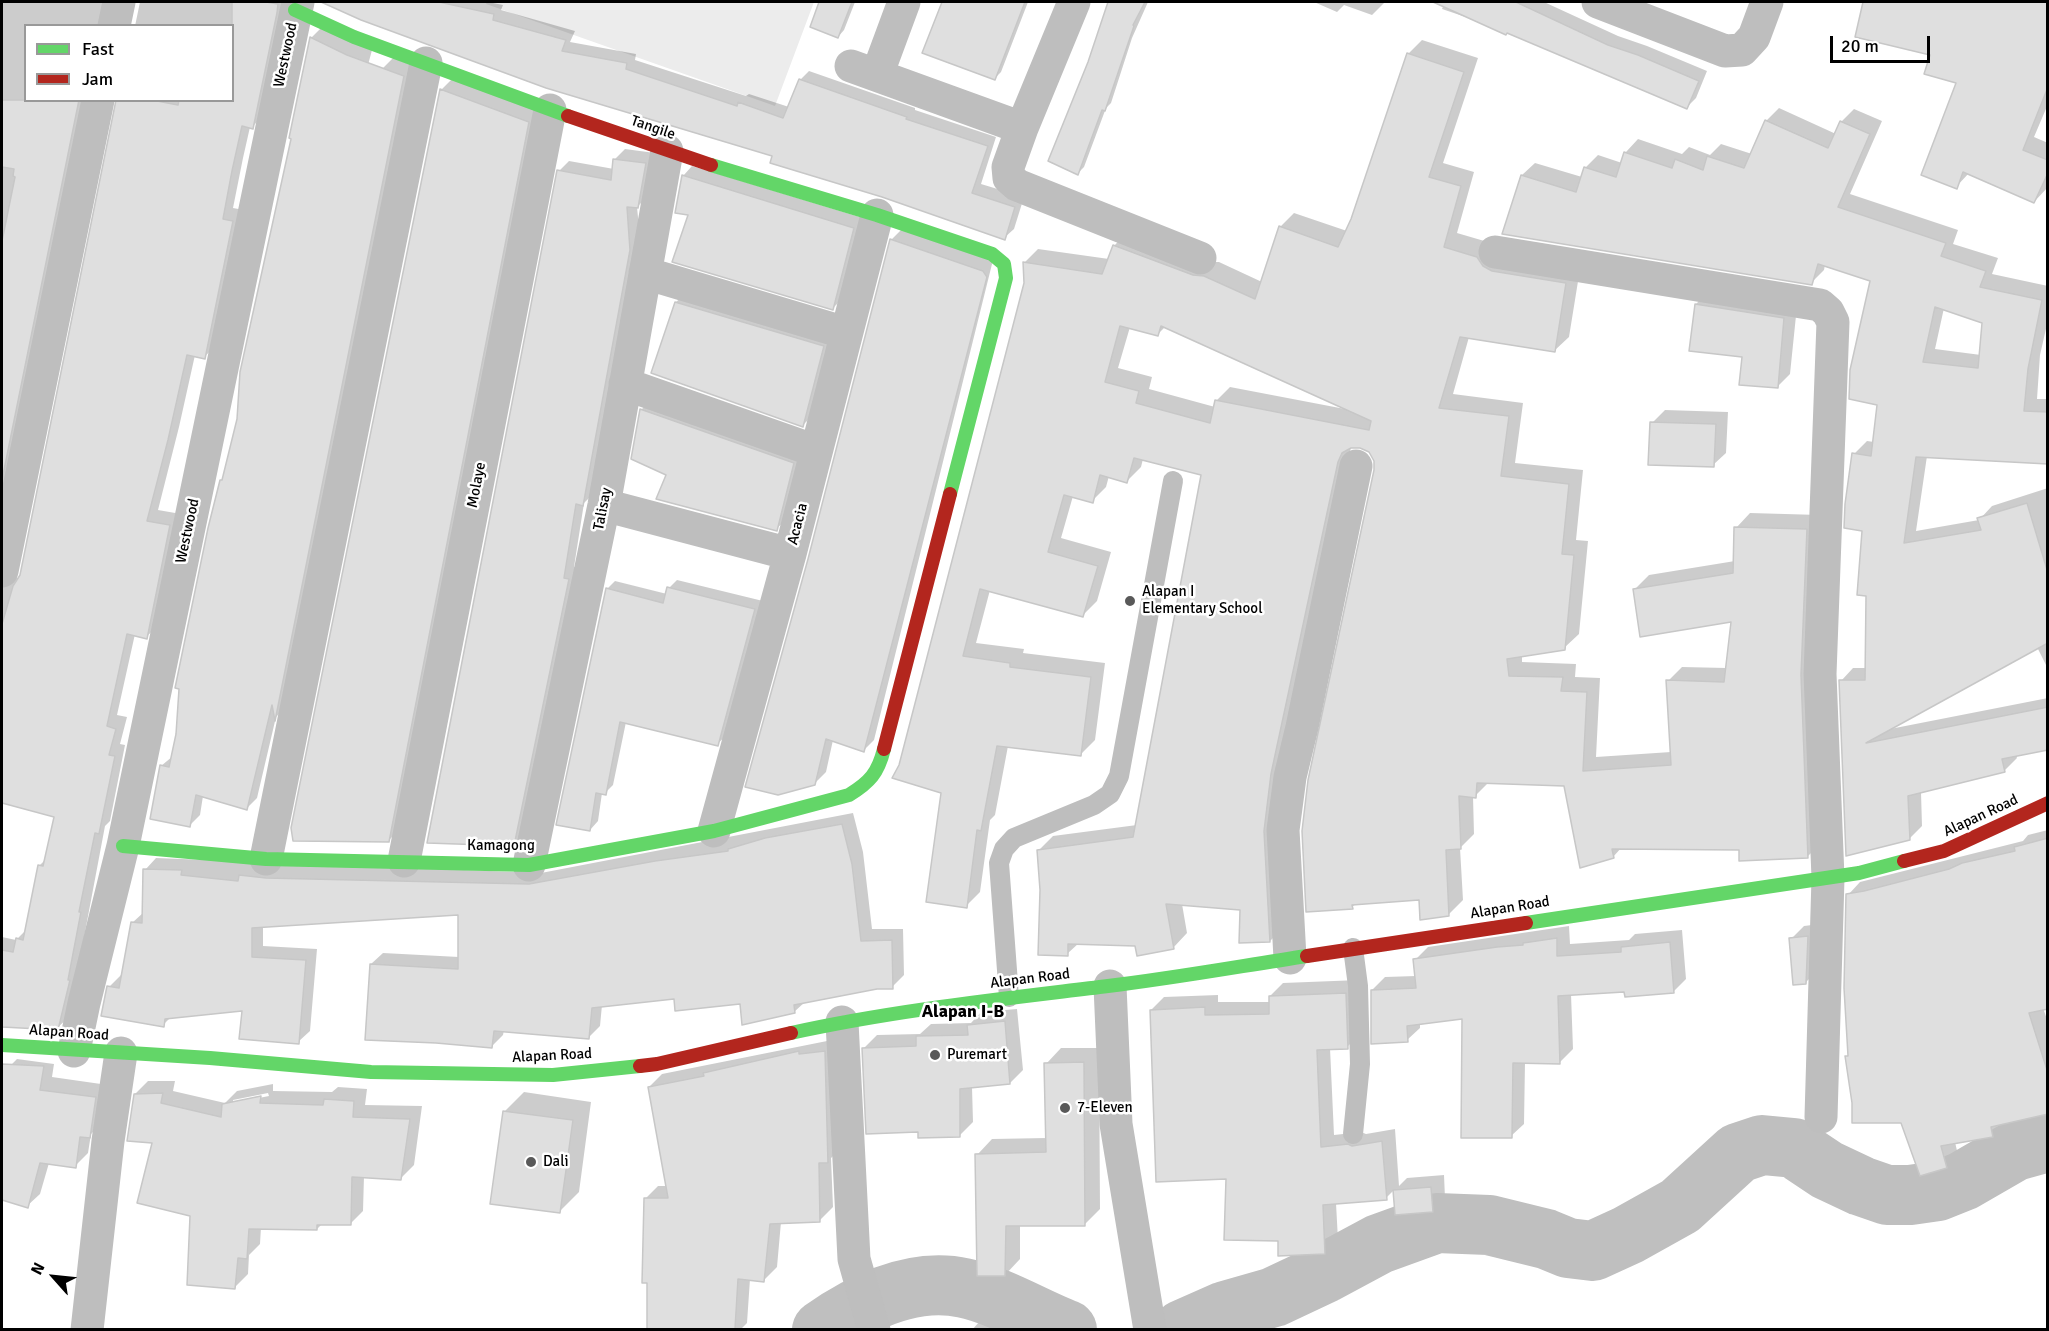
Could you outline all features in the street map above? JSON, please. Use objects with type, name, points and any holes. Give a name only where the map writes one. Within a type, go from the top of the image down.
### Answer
[{"type":"street","points":[[114,24],[119,2]]},
{"type":"street","points":[[904,2],[864,71],[1022,128]]},
{"type":"street","points":[[1074,2],[1022,128],[1008,167],[1009,178],[1017,185],[1200,258]]},
{"type":"street","points":[[1600,2],[1725,51],[1743,50],[1754,37],[1767,2]]},
{"type":"street","name":"Tangile","points":[[297,6],[354,37],[550,110],[992,254],[1004,264],[1006,278],[881,760],[868,783]]},
{"type":"street","name":"Westwood","points":[[74,1051],[123,846],[297,6]]},
{"type":"street","points":[[266,860],[426,63]]},
{"type":"street","points":[[2,571],[99,102]]},
{"type":"street","name":"Molaye","points":[[404,861],[550,110]]},
{"type":"street","name":"Talisay","points":[[529,865],[604,506],[667,150]]},
{"type":"street","name":"Acacia","points":[[714,831],[790,554],[877,215]]},
{"type":"street","points":[[1495,252],[1820,305],[1828,312],[1833,322],[1820,674],[1828,878],[1821,1117]]},
{"type":"street","points":[[645,273],[846,333]]},
{"type":"street","points":[[625,384],[816,451]]},
{"type":"street","points":[[1290,958],[1283,830],[1290,777],[1356,466]]},
{"type":"street","points":[[604,506],[790,554]]},
{"type":"street","name":"Kamagong","points":[[123,846],[266,860],[529,865],[714,831],[849,795],[868,783]]},
{"type":"street","name":"Alapan Road","points":[[2,1045],[371,1071],[553,1076],[657,1064],[842,1022],[1009,997],[1110,986],[1859,873],[1944,851],[2048,803]]},
{"type":"street","points":[[1110,986],[1116,1124],[1147,1314]]},
{"type":"street","points":[[842,1022],[854,1259],[874,1329]]},
{"type":"street","points":[[87,1329],[108,1141],[121,1053]]},
{"type":"lane","points":[[1009,997],[999,863],[1004,849],[1014,838],[1094,805],[1110,794],[1119,776],[1173,481]]},
{"type":"lane","points":[[1353,948],[1358,986],[1360,1064],[1353,1134]]},
{"type":"shaded area","points":[[487,2],[814,2],[775,106],[486,4]]},
{"type":"building","points":[[232,2],[278,4],[253,129],[242,126],[232,171],[223,219],[233,221],[205,359],[187,355],[147,521],[170,525],[147,639],[127,634],[107,726],[116,729],[109,755],[115,756],[99,834],[95,833],[79,912],[81,912],[68,980],[70,980],[58,1030],[2,1027],[2,950],[13,952],[16,938],[23,940],[38,865],[43,866],[54,817],[2,803],[2,624],[13,586],[20,575],[116,102],[162,102],[178,105],[179,102],[234,102],[234,24],[232,24]]},
{"type":"building","points":[[321,2],[439,2],[494,14],[493,20],[566,40],[562,51],[627,63],[626,69],[737,106],[738,102],[783,118],[799,79],[907,117],[906,119],[988,146],[972,193],[1015,207],[1005,240],[882,197],[770,163],[772,156],[546,88],[361,20]]},
{"type":"building","points":[[819,2],[852,2],[838,38],[810,27]]},
{"type":"building","points":[[942,2],[1025,2],[995,80],[922,53]]},
{"type":"building","points":[[1108,2],[1145,2],[1133,25],[1105,111],[1102,110],[1078,175],[1048,161],[1088,62]]},
{"type":"building","points":[[1433,2],[1516,2],[1608,45],[1699,81],[1687,109],[1507,33],[1506,35]]},
{"type":"building","points":[[1863,2],[2048,2],[2048,87],[2023,150],[2048,160],[2048,173],[2034,203],[1963,172],[1957,189],[1921,175],[1956,83],[1924,74],[1930,55],[1855,37]]},
{"type":"building","points":[[310,37],[347,55],[404,76],[275,721],[272,705],[247,810],[196,795],[190,827],[150,819],[160,765],[169,767],[176,734],[179,689],[175,688],[208,528],[237,419],[240,372],[291,139],[289,138]]},
{"type":"building","points":[[1407,53],[1464,72],[1429,177],[1461,186],[1444,247],[1477,257],[1483,266],[1492,271],[1566,283],[1555,352],[1460,337],[1439,408],[1509,416],[1501,476],[1569,484],[1562,554],[1574,555],[1565,650],[1507,659],[1509,676],[1563,677],[1561,691],[1587,692],[1583,771],[1671,765],[1666,680],[1724,682],[1731,622],[1640,637],[1633,589],[1733,573],[1734,527],[1807,529],[1801,675],[1808,858],[1739,861],[1739,850],[1612,849],[1614,858],[1580,868],[1564,786],[1477,783],[1476,798],[1459,796],[1461,849],[1446,850],[1449,916],[1420,920],[1419,900],[1352,905],[1353,909],[1306,912],[1302,831],[1308,780],[1374,470],[1374,461],[1369,452],[1360,448],[1351,448],[1342,453],[1338,462],[1271,774],[1264,831],[1270,942],[1239,943],[1240,910],[1166,904],[1174,949],[1137,956],[1135,946],[1068,944],[1068,956],[1038,955],[1040,890],[1037,850],[1133,837],[1201,475],[1134,458],[1127,483],[1100,475],[1093,503],[1064,495],[1048,552],[1098,566],[1083,617],[980,589],[963,656],[1010,663],[1010,667],[1091,677],[1081,756],[997,746],[981,831],[977,830],[967,908],[926,902],[941,793],[892,778],[899,765],[1024,283],[1023,262],[1102,274],[1113,245],[1193,275],[1204,276],[1255,299],[1279,226],[1338,247],[1351,219]],"holes":[[[1120,326],[1158,336],[1161,326],[1371,421],[1369,430],[1215,400],[1210,423],[1136,403],[1139,391],[1105,382]]]},
{"type":"building","points":[[440,89],[529,122],[389,842],[293,841],[291,828]]},
{"type":"building","points":[[2,100],[79,102],[2,480],[2,241],[15,177],[13,176],[14,169],[2,167]]},
{"type":"building","points":[[1765,120],[1828,148],[1840,121],[1870,134],[1838,207],[1946,243],[1941,256],[1986,271],[1980,287],[2042,300],[2028,369],[2024,411],[2048,412],[2048,464],[1916,457],[1904,543],[1981,530],[1977,518],[2027,503],[2048,573],[2048,643],[1866,743],[2048,707],[2048,750],[2002,759],[2005,772],[1908,796],[1910,840],[1846,856],[1839,680],[1865,680],[1866,596],[1857,595],[1862,531],[1844,528],[1845,504],[1852,453],[1871,456],[1877,405],[1849,399],[1850,370],[1870,281],[1818,264],[1812,285],[1502,234],[1521,175],[1576,192],[1584,167],[1616,177],[1624,152],[1672,168],[1675,159],[1703,170],[1707,156],[1744,168]],"holes":[[[1935,307],[1982,323],[1978,368],[1923,362]]]},
{"type":"building","points":[[613,159],[646,163],[638,208],[627,207],[630,250],[583,506],[576,504],[564,578],[569,579],[514,846],[427,843],[557,170],[611,180]]},
{"type":"building","points":[[682,175],[854,228],[833,310],[672,262],[688,215],[675,213]]},
{"type":"building","points":[[890,239],[983,271],[987,277],[864,752],[826,739],[815,785],[778,795],[745,787],[808,559]]},
{"type":"building","points":[[675,302],[824,346],[803,427],[651,373]]},
{"type":"building","points":[[1695,304],[1784,318],[1778,388],[1739,385],[1742,357],[1689,351]]},
{"type":"building","points":[[640,409],[794,463],[777,531],[656,499],[666,475],[631,459]]},
{"type":"building","points":[[1650,422],[1716,424],[1714,467],[1648,465]]},
{"type":"building","points":[[667,587],[755,609],[718,746],[620,722],[606,795],[596,793],[590,831],[556,825],[606,588],[663,603]]},
{"type":"building","points":[[842,824],[852,864],[861,941],[892,940],[893,989],[877,989],[794,1005],[795,1013],[742,1025],[740,1004],[675,1011],[674,999],[592,1008],[589,1039],[494,1031],[492,1048],[365,1040],[370,964],[458,969],[458,915],[252,928],[252,957],[306,960],[299,1044],[239,1039],[242,1011],[165,1019],[164,1027],[101,1016],[107,986],[119,988],[131,922],[142,923],[143,869],[182,870],[181,875],[238,881],[239,875],[266,878],[529,884],[655,861],[728,851],[728,849],[765,838]]},
{"type":"building","points":[[2048,838],[2048,1009],[2029,1013],[2048,1073],[2048,1114],[1991,1127],[1993,1137],[1941,1146],[1947,1168],[1920,1176],[1901,1123],[1852,1123],[1852,1103],[1845,1056],[1848,1056],[1844,988],[1846,894],[2015,851],[2014,847]]},
{"type":"building","points":[[1808,936],[1806,984],[1793,985],[1789,938]]},
{"type":"building","points":[[1557,938],[1557,956],[1621,952],[1621,947],[1670,942],[1674,993],[1625,997],[1624,992],[1558,996],[1560,1064],[1513,1063],[1512,1138],[1461,1138],[1462,1019],[1407,1026],[1408,1042],[1371,1044],[1371,990],[1416,988],[1413,959],[1523,945],[1523,943]]},
{"type":"building","points":[[1346,993],[1348,1049],[1317,1050],[1321,1147],[1348,1144],[1352,1146],[1382,1141],[1387,1200],[1323,1205],[1325,1254],[1278,1256],[1278,1241],[1224,1240],[1226,1179],[1156,1182],[1150,1010],[1205,1007],[1205,1015],[1269,1014],[1269,996]]},
{"type":"building","points":[[1005,1021],[1010,1084],[960,1089],[960,1137],[918,1138],[918,1132],[866,1134],[862,1048],[916,1046],[916,1036],[968,1035],[967,1025]]},
{"type":"building","points":[[799,1051],[799,1054],[825,1051],[828,1163],[819,1163],[820,1222],[770,1224],[764,1282],[738,1279],[735,1329],[647,1329],[647,1283],[642,1283],[644,1198],[668,1198],[648,1087],[704,1076],[703,1073]]},
{"type":"building","points":[[1084,1062],[1085,1226],[1006,1226],[1005,1276],[977,1276],[975,1154],[1046,1152],[1044,1063]]},
{"type":"building","points":[[2,1064],[44,1066],[40,1090],[96,1097],[90,1138],[80,1137],[76,1168],[40,1163],[28,1208],[2,1200]]},
{"type":"building","points":[[163,1093],[161,1103],[221,1117],[222,1104],[261,1096],[260,1103],[323,1105],[324,1099],[354,1101],[353,1117],[410,1119],[401,1180],[352,1177],[351,1225],[317,1225],[317,1230],[249,1229],[247,1259],[238,1258],[235,1289],[187,1285],[190,1216],[137,1203],[152,1143],[127,1141],[134,1094]]},
{"type":"building","name":"Dali","points":[[503,1111],[573,1120],[560,1213],[490,1204]]},
{"type":"building","points":[[1431,1187],[1433,1212],[1395,1215],[1393,1190]]},
{"type":"waterway","points":[[1182,1330],[1225,1311],[1274,1297],[1379,1244],[1437,1223],[1489,1225],[1546,1239],[1568,1248],[1593,1251],[1628,1235],[1680,1206],[1738,1153],[1762,1145],[1794,1148],[1827,1170],[1861,1186],[1887,1195],[1910,1195],[1938,1191],[1963,1181],[2015,1151],[2048,1142]]},
{"type":"waterway","points":[[822,1330],[854,1310],[889,1294],[926,1286],[945,1285],[977,1291],[1067,1330]]},
{"type":"traffic: fast","points":[[295,10],[354,37],[568,116]]},
{"type":"traffic: fast","points":[[711,165],[877,215],[992,254],[1004,264],[1006,278],[950,494]]},
{"type":"traffic: fast","points":[[123,846],[266,859],[529,865],[714,831],[849,795],[872,776],[884,749]]},
{"type":"traffic: fast","points":[[1526,923],[1859,873],[1904,861]]},
{"type":"traffic: fast","points":[[791,1033],[909,1011],[1158,979],[1307,956]]},
{"type":"traffic: fast","points":[[2,1045],[210,1058],[371,1072],[553,1075],[640,1066]]},
{"type":"traffic: jam","points":[[568,116],[711,165]]},
{"type":"traffic: jam","points":[[884,749],[950,494]]},
{"type":"traffic: jam","points":[[1904,861],[1944,851],[2048,803]]},
{"type":"traffic: jam","points":[[1307,956],[1526,923]]},
{"type":"traffic: jam","points":[[640,1066],[791,1033]]},
{"type":"place","name":"Alapan I Elementary School","points":[[1130,601]]},
{"type":"place","name":"Puremart","points":[[935,1055]]},
{"type":"place","name":"7-Eleven","points":[[1065,1108]]},
{"type":"place","name":"Dali","points":[[531,1162]]},
{"type":"district","name":"Alapan I-B","points":[[963,1012]]}]
